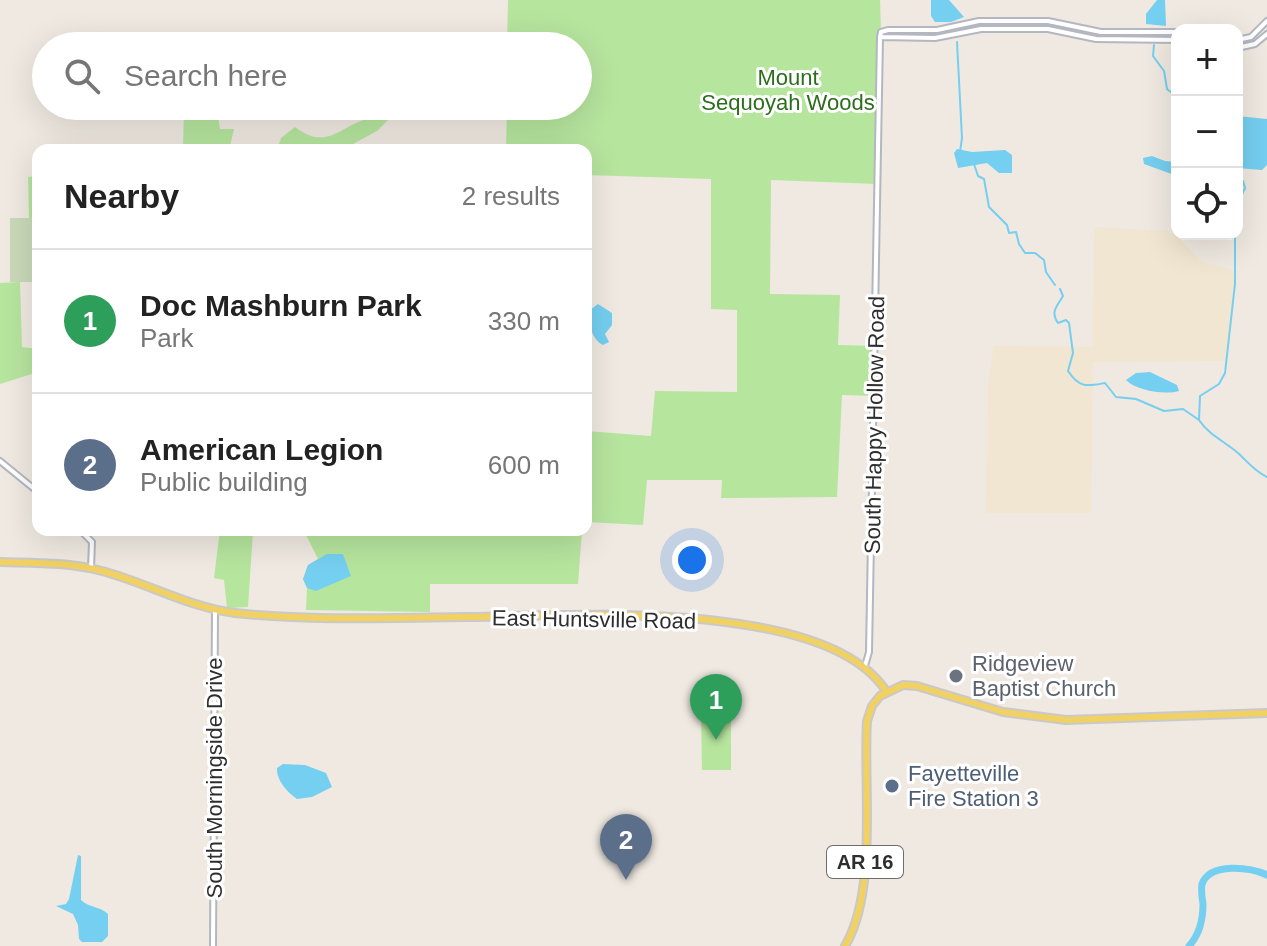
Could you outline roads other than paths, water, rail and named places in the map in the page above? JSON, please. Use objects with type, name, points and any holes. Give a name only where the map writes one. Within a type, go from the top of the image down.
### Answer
[{"type":"main road","name":"East Huntsville Road","points":[[0,562],[91,568],[215,610],[302,617],[613,615],[762,627],[788,633],[852,658],[865,666],[886,691]]},
{"type":"main road","points":[[886,691],[903,685],[917,686],[1003,712],[1066,720],[1267,713]]},
{"type":"main road","name":"AR 16","points":[[846,945],[864,896],[867,721],[872,706],[886,691]]},
{"type":"street","points":[[1171,32],[1101,32],[1048,21],[979,21],[937,30],[888,30],[881,32],[880,37],[938,38],[981,29],[1048,29],[1096,39],[1171,40]]},
{"type":"street","points":[[1243,39],[1251,37],[1267,21]]},
{"type":"street","points":[[937,30],[938,38]]},
{"type":"street","points":[[1243,47],[1255,44],[1267,34]]},
{"type":"street","name":"South Happy Hollow Road","points":[[865,666],[869,658],[870,637],[880,37]]},
{"type":"street","points":[[0,461],[32,487]]},
{"type":"street","points":[[86,536],[92,542],[91,568]]},
{"type":"street","name":"South Morningside Drive","points":[[213,946],[215,610]]},
{"type":"water","points":[[931,0],[949,0],[964,17],[951,22],[935,22],[931,16]]},
{"type":"water","points":[[1157,0],[1165,0],[1166,26],[1146,24],[1146,14]]},
{"type":"water","points":[[1243,117],[1267,119],[1267,165],[1262,170],[1243,168]]},
{"type":"water","points":[[957,149],[972,152],[1005,150],[1012,155],[1012,173],[999,173],[987,163],[958,168],[954,153]]},
{"type":"water","points":[[1152,156],[1171,162],[1171,174],[1144,164],[1143,158]]},
{"type":"water","points":[[598,304],[612,313],[612,325],[605,334],[609,342],[603,345],[593,335],[592,308]]},
{"type":"water","points":[[1150,372],[1177,385],[1179,391],[1151,391],[1126,380],[1136,373]]},
{"type":"water","points":[[327,554],[343,554],[351,576],[316,591],[307,588],[303,579],[308,565]]},
{"type":"water","points":[[283,764],[305,765],[326,773],[332,787],[312,797],[297,799],[278,777],[277,768]]},
{"type":"water","points":[[78,855],[81,856],[81,900],[108,914],[108,936],[102,942],[82,942],[73,914],[56,906],[66,904],[69,899]]},
{"type":"waterway","points":[[957,42],[960,152]]},
{"type":"waterway","points":[[1154,45],[1153,56],[1164,71],[1167,89],[1176,96]]},
{"type":"waterway","points":[[974,164],[978,176],[984,179],[989,207],[1007,225],[1009,233],[1016,232],[1025,253],[1035,253],[1044,260],[1046,272],[1055,285]]},
{"type":"waterway","points":[[1243,181],[1243,192]]},
{"type":"waterway","points":[[1235,240],[1235,284],[1225,373],[1219,384],[1200,396],[1199,420],[1267,477]]},
{"type":"waterway","points":[[1060,289],[1063,296],[1055,309],[1055,316],[1058,323],[1066,320],[1069,323],[1073,353],[1068,371],[1076,381],[1089,385],[1105,383],[1116,397],[1136,399],[1164,411],[1183,409],[1199,420]]},
{"type":"waterway","points":[[1189,946],[1200,926],[1202,884],[1206,877],[1213,872],[1232,868],[1267,875]]},
{"type":"place","name":"Ridgeview Baptist Church","points":[[956,676]]},
{"type":"place","name":"Doc Mashburn Park","points":[[716,740]]},
{"type":"place","name":"Fayetteville Fire Station 3","points":[[892,786]]},
{"type":"place","name":"American Legion","points":[[626,880]]},
{"type":"park label","name":"Mount Sequoyah Woods","points":[[788,90]]}]
